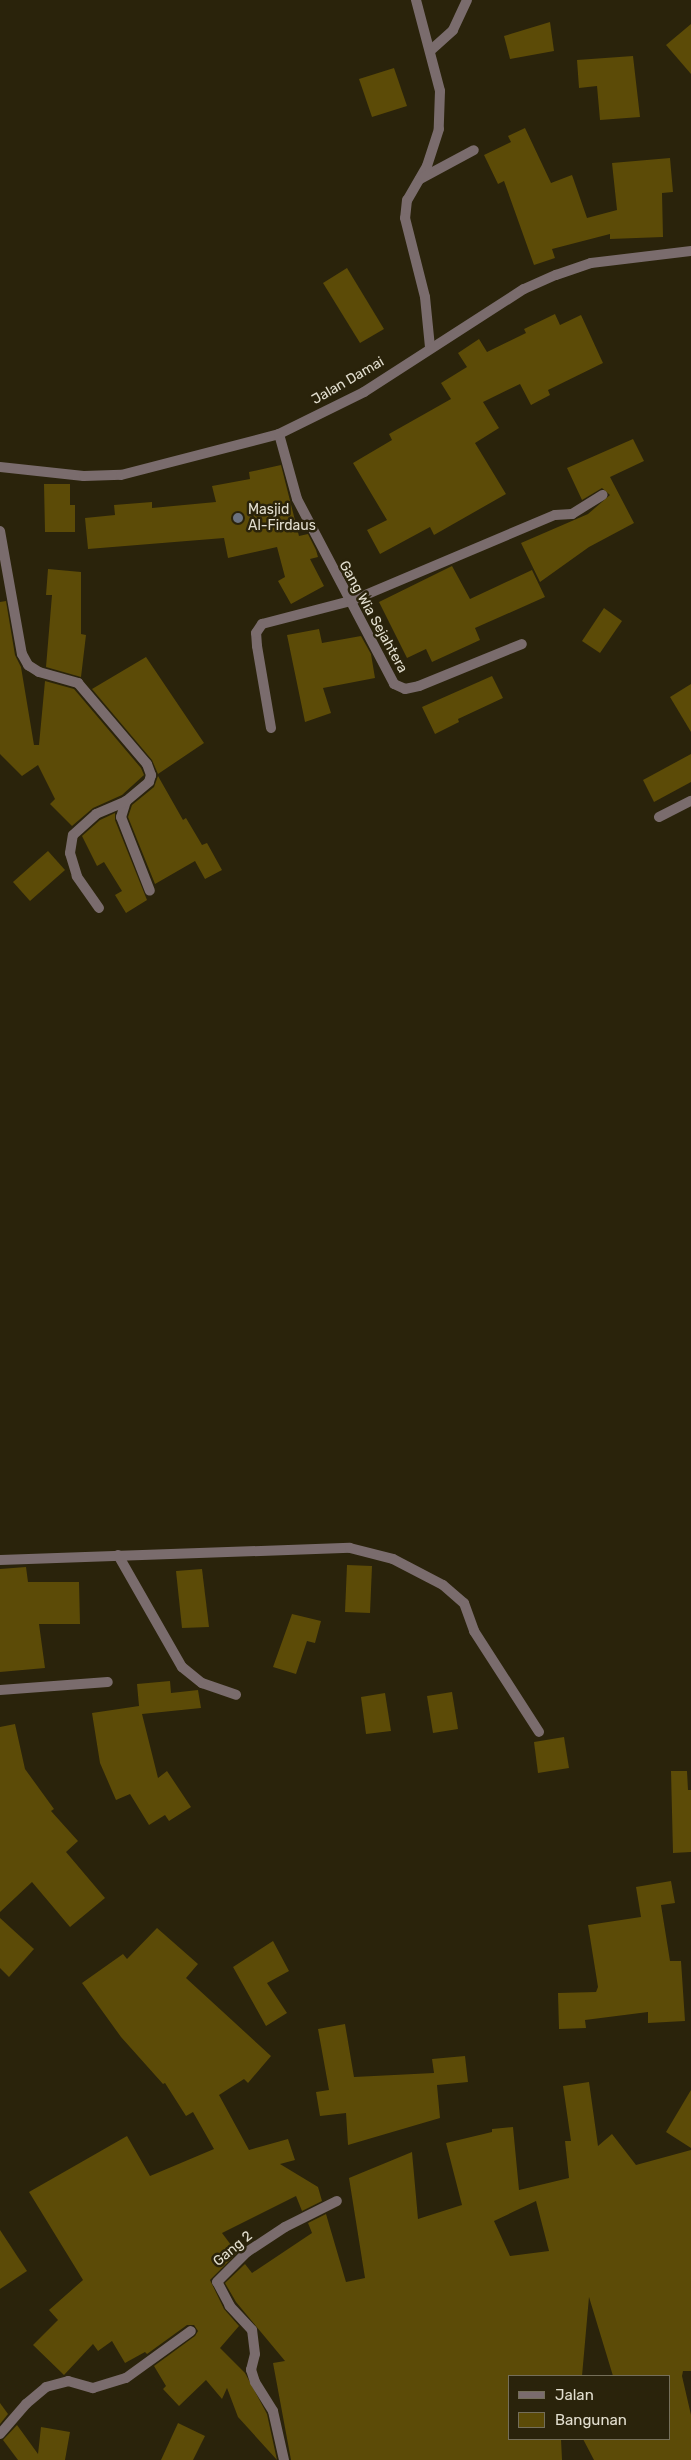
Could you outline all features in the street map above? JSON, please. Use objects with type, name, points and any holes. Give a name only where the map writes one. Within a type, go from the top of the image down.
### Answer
[{"type":"street","points":[[416,0],[440,91],[439,129],[419,179],[408,200],[404,218],[425,297],[430,347]]},
{"type":"street","points":[[430,52],[453,30],[467,0]]},
{"type":"street","points":[[419,179],[474,150]]},
{"type":"street","name":"Jalan Damai","points":[[0,467],[84,476],[121,475],[279,434],[364,392],[430,347],[524,289],[556,274],[591,263],[691,251]]},
{"type":"street","name":"Gang Wia Sejahtera","points":[[279,434],[296,499],[394,684],[405,689],[522,644]]},
{"type":"street","points":[[271,728],[256,633],[262,624],[351,600],[555,515],[572,514],[603,496]]},
{"type":"street","points":[[0,531],[22,654],[28,665],[39,672],[78,683],[147,764],[151,775],[149,782],[126,801],[96,814],[73,835],[70,853],[77,876],[99,908]]},
{"type":"street","points":[[126,801],[121,817],[150,891]]},
{"type":"street","points":[[659,817],[691,801]]},
{"type":"street","points":[[0,1560],[350,1548],[393,1559],[442,1585],[464,1603],[474,1630],[540,1732]]},
{"type":"street","points":[[118,1555],[182,1667],[202,1683],[236,1695]]},
{"type":"street","points":[[0,1690],[108,1682]]},
{"type":"street","name":"Gang 2","points":[[284,2460],[273,2411],[255,2382],[251,2370],[255,2347],[252,2330],[230,2306],[217,2282],[247,2252],[285,2227],[337,2201]]},
{"type":"street","points":[[0,2434],[26,2404],[57,2382],[68,2381],[93,2388],[109,2385],[152,2362],[191,2331]]},
{"type":"building","points":[[550,22],[554,51],[510,59],[504,36]]},
{"type":"building","points":[[691,24],[691,74],[666,45]]},
{"type":"building","points":[[633,56],[640,117],[600,120],[597,86],[579,88],[577,60]]},
{"type":"building","points":[[394,68],[407,106],[372,117],[359,79]]},
{"type":"building","points":[[525,128],[551,183],[572,175],[587,218],[617,210],[612,163],[670,158],[673,192],[662,193],[663,237],[610,239],[610,234],[552,249],[555,258],[534,265],[504,181],[498,184],[484,155],[511,142],[508,136]]},
{"type":"building","points":[[347,268],[384,329],[360,343],[323,283]]},
{"type":"building","points":[[555,314],[560,325],[581,315],[603,363],[548,390],[550,395],[531,405],[520,384],[483,402],[499,428],[475,443],[506,494],[434,535],[430,527],[380,554],[367,530],[387,520],[353,463],[392,440],[389,434],[451,399],[441,383],[467,367],[458,353],[479,339],[487,352],[526,333],[524,329]]},
{"type":"building","points":[[633,439],[644,461],[610,477],[634,523],[589,547],[540,582],[521,543],[588,514],[610,495],[602,488],[582,500],[567,468]]},
{"type":"building","points":[[281,465],[299,536],[308,534],[316,550],[318,557],[310,559],[324,586],[291,604],[278,581],[285,577],[277,547],[228,558],[224,538],[88,549],[85,518],[115,515],[114,505],[152,502],[152,508],[216,502],[212,486],[250,479],[249,472]]},
{"type":"building","points":[[44,484],[70,484],[70,505],[75,505],[75,532],[45,532]]},
{"type":"building","points":[[452,566],[470,599],[532,570],[545,597],[475,628],[480,640],[432,662],[426,649],[407,658],[379,602]]},
{"type":"building","points":[[48,569],[81,572],[81,634],[86,635],[81,677],[46,667],[52,595],[46,595]]},
{"type":"building","points":[[6,601],[15,655],[21,667],[34,745],[39,745],[45,681],[74,689],[141,768],[144,775],[122,795],[93,808],[72,826],[50,804],[55,799],[38,765],[22,776],[0,754],[0,602]]},
{"type":"building","points":[[604,608],[622,621],[600,653],[582,641]]},
{"type":"building","points":[[319,629],[322,643],[361,636],[371,654],[375,678],[323,688],[331,713],[305,722],[287,635]]},
{"type":"building","points":[[146,657],[204,743],[158,774],[152,760],[92,689]]},
{"type":"building","points":[[492,676],[503,698],[458,719],[459,722],[435,734],[422,707]]},
{"type":"building","points":[[691,684],[691,732],[670,697]]},
{"type":"building","points":[[691,754],[691,782],[654,802],[643,780]]},
{"type":"building","points":[[158,776],[183,820],[186,818],[202,845],[207,843],[222,870],[205,879],[195,861],[155,884],[128,817],[132,805],[154,787]]},
{"type":"building","points":[[115,813],[115,820],[147,900],[126,913],[115,895],[122,891],[104,862],[97,866],[82,836],[100,820]]},
{"type":"building","points":[[48,851],[65,870],[30,901],[13,882]]},
{"type":"building","points":[[347,1565],[372,1566],[370,1613],[345,1612]]},
{"type":"building","points":[[26,1567],[28,1582],[79,1582],[80,1624],[39,1624],[45,1668],[0,1672],[0,1569]]},
{"type":"building","points":[[202,1569],[209,1627],[182,1628],[176,1571]]},
{"type":"building","points":[[292,1614],[321,1621],[315,1643],[307,1641],[296,1674],[273,1667]]},
{"type":"building","points":[[170,1681],[171,1693],[198,1690],[201,1708],[142,1714],[158,1778],[167,1771],[191,1807],[169,1821],[165,1815],[149,1825],[130,1794],[116,1800],[100,1763],[92,1713],[139,1706],[137,1684]]},
{"type":"building","points":[[452,1692],[458,1729],[433,1733],[427,1696]]},
{"type":"building","points":[[385,1693],[391,1731],[366,1734],[361,1697]]},
{"type":"building","points":[[15,1724],[25,1769],[54,1809],[51,1811],[78,1841],[66,1852],[105,1898],[70,1927],[32,1882],[0,1912],[0,1727]]},
{"type":"building","points":[[564,1737],[569,1768],[538,1773],[534,1742]]},
{"type":"building","points":[[671,1771],[687,1771],[688,1790],[691,1790],[691,1852],[673,1853]]},
{"type":"building","points":[[671,1881],[675,1903],[661,1905],[670,1961],[681,1961],[685,2021],[648,2023],[648,2012],[585,2020],[586,2028],[559,2029],[558,1993],[596,1992],[598,1987],[588,1925],[641,1917],[636,1887]]},
{"type":"building","points":[[0,1918],[34,1949],[9,1977],[0,1968]]},
{"type":"building","points":[[157,1928],[198,1964],[186,1978],[271,2056],[248,2083],[244,2079],[219,2095],[249,2150],[288,2139],[295,2160],[280,2164],[318,2187],[322,2201],[302,2211],[296,2196],[222,2233],[237,2253],[210,2280],[224,2309],[239,2326],[220,2348],[245,2373],[267,2414],[277,2460],[238,2417],[227,2388],[222,2399],[206,2380],[179,2406],[163,2389],[166,2386],[154,2366],[195,2336],[198,2331],[194,2325],[187,2325],[147,2354],[145,2352],[125,2363],[112,2341],[98,2351],[93,2344],[64,2375],[33,2345],[58,2320],[49,2310],[83,2280],[29,2192],[127,2136],[150,2176],[214,2149],[193,2112],[186,2116],[165,2083],[163,2084],[121,2037],[82,1983],[123,1954],[127,1959]]},
{"type":"building","points":[[273,1941],[289,1971],[267,1983],[287,2013],[266,2026],[233,1967]]},
{"type":"building","points":[[345,2024],[354,2077],[434,2073],[432,2059],[465,2056],[468,2082],[437,2085],[440,2118],[348,2145],[346,2113],[320,2116],[316,2092],[329,2090],[318,2029]]},
{"type":"building","points":[[589,2082],[598,2146],[612,2134],[636,2165],[691,2150],[691,2371],[683,2371],[682,2376],[691,2415],[691,2460],[594,2460],[584,2440],[671,2440],[671,2375],[613,2375],[589,2297],[582,2375],[508,2375],[508,2440],[561,2440],[562,2460],[291,2460],[273,2363],[285,2361],[236,2302],[225,2283],[245,2264],[252,2273],[312,2233],[308,2223],[326,2214],[346,2282],[365,2278],[349,2178],[412,2152],[418,2219],[462,2205],[446,2143],[492,2132],[492,2129],[513,2127],[519,2190],[569,2178],[565,2141],[571,2141],[563,2086]],"holes":[[[536,2201],[549,2251],[510,2256],[494,2221]]]},
{"type":"building","points":[[691,2090],[691,2148],[666,2132]]},
{"type":"building","points":[[0,2230],[27,2271],[0,2289]]},
{"type":"building","points":[[0,2403],[8,2414],[0,2424]]},
{"type":"building","points":[[178,2423],[205,2436],[193,2460],[161,2460]]},
{"type":"building","points":[[17,2425],[38,2454],[41,2427],[70,2432],[65,2460],[18,2460],[3,2440]]},
{"type":"place","name":"Masjid Al-Firdaus","points":[[238,518]]}]
